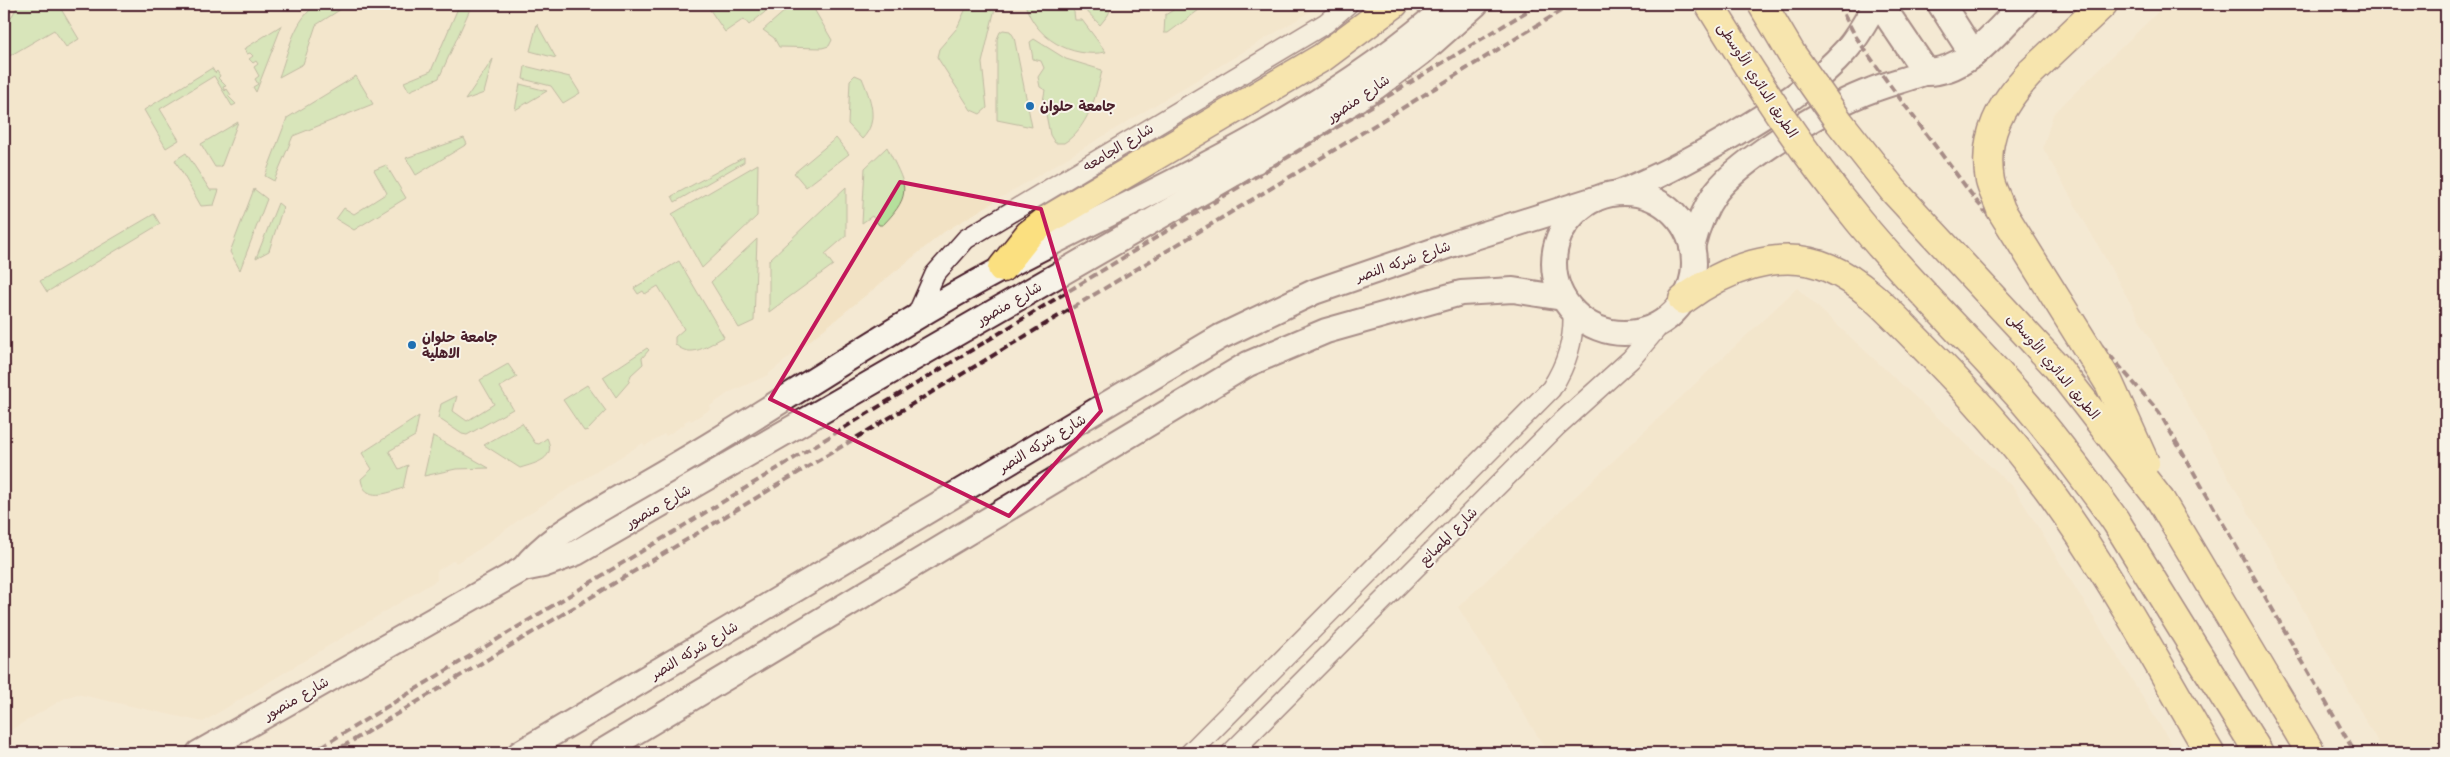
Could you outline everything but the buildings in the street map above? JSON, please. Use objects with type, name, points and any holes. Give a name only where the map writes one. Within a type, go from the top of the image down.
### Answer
[{"type":"highway","points":[[1002,268],[1029,234],[1047,220],[1323,57],[1394,4]]},
{"type":"highway","name":"الطريق الدائري الأوسطى","points":[[1709,4],[1752,76],[1804,150],[1859,221],[1918,289],[2017,393],[2084,476],[2115,520],[2259,753]]},
{"type":"highway","name":"الطريق الدائري الأوسطى","points":[[1762,4],[1791,53],[1840,123],[1892,190],[2058,367],[2161,501],[2311,753]]},
{"type":"highway","points":[[2103,4],[2030,73],[2010,95],[1995,121],[1989,151],[1990,181],[2002,210],[2109,383],[2131,427],[2161,501]]},
{"type":"highway","points":[[1683,300],[1705,284],[1728,273],[1776,260],[1803,261],[1828,267],[1851,280],[1880,303],[1976,402],[2049,491],[2104,573],[2210,753]]},
{"type":"main road","points":[[1880,4],[1926,72],[1946,70],[1973,54],[2024,4]]},
{"type":"main road","points":[[1941,4],[1973,54]]},
{"type":"street","name":"شارع الجامعه","points":[[916,317],[935,274],[966,239],[1326,23],[1348,4]]},
{"type":"street","name":"شارع منصور","points":[[523,569],[534,554],[561,533],[702,450],[916,317],[1002,268],[1262,136],[1363,72],[1410,38],[1449,4]]},
{"type":"street","name":"شارع منصور","points":[[199,753],[523,569],[543,566],[576,553],[1322,122],[1398,71],[1476,4]]},
{"type":"street","points":[[1190,753],[1551,389],[1562,371],[1570,351],[1574,330],[1568,305],[1556,280],[1554,260],[1560,235],[1574,214],[1595,199],[1621,192],[1665,173],[1707,150],[1794,96],[1846,50],[1876,4]]},
{"type":"street","points":[[600,753],[1240,369],[1274,352],[1326,331],[1461,293],[1513,290],[1568,305],[1594,326],[1618,333],[1642,330],[1664,320],[1683,300],[1692,274],[1692,247],[1697,228],[1713,197],[1731,176],[1747,163],[1801,128],[1856,96],[1926,72]]},
{"type":"street","points":[[1621,192],[1648,198],[1671,212],[1687,234],[1692,247]]},
{"type":"street","name":"شارع شركه النصر","points":[[520,753],[1220,337],[1314,292],[1459,242],[1595,199]]},
{"type":"street","name":"شارع المصانع","points":[[1232,752],[1551,433],[1631,359],[1664,320]]},
{"type":"street","points":[[1215,729],[1232,752]]},
{"type":"highlighted area","points":[[900,182],[1041,209],[1101,411],[1009,516],[770,399]]},
{"type":"shaded area","name":"جامعة حلوان الاهلية","points":[[4,4],[1323,4],[944,232],[766,376],[730,392],[710,406],[711,409],[691,421],[690,419],[684,422],[685,424],[666,436],[664,434],[645,446],[643,443],[520,519],[481,548],[456,563],[454,560],[437,571],[437,580],[203,722],[77,694],[65,698],[4,734]]},
{"type":"shaded area","points":[[2166,4],[2446,4],[2446,753],[2384,753],[2043,148],[2053,114]]},
{"type":"shaded area","points":[[1797,288],[2014,488],[2177,753],[1548,753],[1458,607]]},
{"type":"green space","points":[[19,4],[58,4],[79,39],[66,47],[54,30],[6,58],[4,63],[4,29]]},
{"type":"green space","points":[[318,4],[349,4],[316,25],[303,64],[279,77],[297,27],[310,10]]},
{"type":"green space","points":[[456,4],[470,4],[471,7],[439,78],[409,91],[404,82],[431,71],[458,8]]},
{"type":"green space","points":[[706,4],[775,4],[749,25],[744,19],[725,32]]},
{"type":"green space","points":[[793,4],[811,4],[832,40],[829,46],[822,48],[779,47],[774,38],[763,30]]},
{"type":"green space","points":[[968,4],[996,4],[982,63],[987,108],[980,114],[971,110],[937,57],[939,49],[957,28]]},
{"type":"green space","points":[[1025,4],[1068,4],[1074,12],[1075,20],[1082,20],[1106,52],[1080,52],[1056,43],[1037,27]]},
{"type":"green space","points":[[1080,4],[1113,4],[1108,15],[1100,25]]},
{"type":"green space","points":[[1177,4],[1207,4],[1168,33],[1164,33],[1165,15],[1175,9]]},
{"type":"green space","points":[[537,24],[556,58],[530,51]]},
{"type":"green space","points":[[282,25],[256,92],[253,87],[258,84],[255,79],[259,76],[254,67],[258,64],[256,61],[253,63],[249,59],[253,56],[250,53],[247,54],[244,49]]},
{"type":"green space","points":[[1003,30],[1010,31],[1014,37],[1032,127],[997,120],[997,39]]},
{"type":"green space","points":[[1034,39],[1066,59],[1102,70],[1090,111],[1079,129],[1064,143],[1055,143],[1050,135],[1045,109],[1048,105],[1043,101],[1045,90],[1040,87],[1038,77],[1044,68],[1041,61],[1033,59],[1030,42]]},
{"type":"green space","points":[[493,59],[484,93],[465,100]]},
{"type":"green space","points":[[525,66],[570,77],[580,93],[563,103],[551,86],[523,79]]},
{"type":"green space","points":[[212,68],[215,73],[217,71],[220,76],[218,78],[226,86],[223,87],[225,91],[227,89],[231,95],[228,96],[236,104],[232,106],[214,76],[160,109],[179,140],[166,148],[144,110]]},
{"type":"green space","points":[[855,75],[862,78],[872,109],[871,125],[862,139],[848,124],[850,80]]},
{"type":"green space","points":[[356,76],[373,104],[293,136],[274,181],[265,176],[287,118]]},
{"type":"green space","points":[[520,84],[547,91],[515,110]]},
{"type":"green space","points":[[238,122],[221,167],[215,167],[201,144]]},
{"type":"green space","points":[[464,138],[467,144],[416,175],[406,158]]},
{"type":"green space","points":[[836,138],[849,154],[806,187],[794,173]]},
{"type":"green space","points":[[887,147],[902,180],[903,196],[900,204],[883,225],[879,225],[872,216],[862,223],[865,168]]},
{"type":"green space","points":[[186,153],[210,190],[219,190],[214,205],[201,206],[175,160]]},
{"type":"green space","points":[[744,157],[744,162],[675,202],[672,196]]},
{"type":"green space","points":[[758,164],[757,216],[702,268],[672,214]]},
{"type":"green space","points":[[386,165],[406,198],[354,230],[336,219],[344,208],[354,214],[387,193],[374,170]]},
{"type":"green space","points":[[846,187],[846,236],[825,254],[833,265],[769,312],[769,260]]},
{"type":"green space","points":[[254,189],[267,199],[240,270],[230,252]]},
{"type":"green space","points":[[278,203],[283,207],[269,251],[256,258]]},
{"type":"green space","points":[[154,214],[160,224],[47,292],[40,281]]},
{"type":"green space","points":[[757,239],[754,321],[739,328],[711,282]]},
{"type":"green space","points":[[679,261],[724,337],[706,347],[693,351],[681,349],[675,344],[675,337],[684,329],[658,286],[645,294],[643,291],[638,294],[634,288]]},
{"type":"green space","points":[[647,348],[649,350],[642,358],[643,364],[631,375],[629,382],[616,397],[603,377]]},
{"type":"green space","points":[[508,364],[517,377],[500,387],[513,409],[467,435],[462,434],[438,418],[441,404],[457,396],[453,411],[467,421],[494,404],[480,380]]},
{"type":"green space","points":[[587,385],[606,411],[588,430],[584,431],[563,400]]},
{"type":"green space","points":[[419,416],[415,436],[389,451],[399,469],[408,465],[403,488],[384,494],[372,494],[367,491],[361,479],[372,469],[362,453]]},
{"type":"green space","points":[[522,423],[535,443],[539,444],[547,438],[549,451],[538,462],[520,468],[484,445]]},
{"type":"green space","points":[[433,436],[489,468],[456,469],[424,476]]},
{"type":"railway","points":[[311,753],[1539,4]]},
{"type":"railway","points":[[332,753],[1308,166],[1572,4]]},
{"type":"railway","points":[[1838,4],[1856,37],[1889,84],[1978,203],[2159,412],[2355,753]]},
{"type":"place","name":"جامعة حلوان","points":[[1030,106]]},
{"type":"place","name":"جامعة حلوان الاهلية","points":[[412,345]]}]
